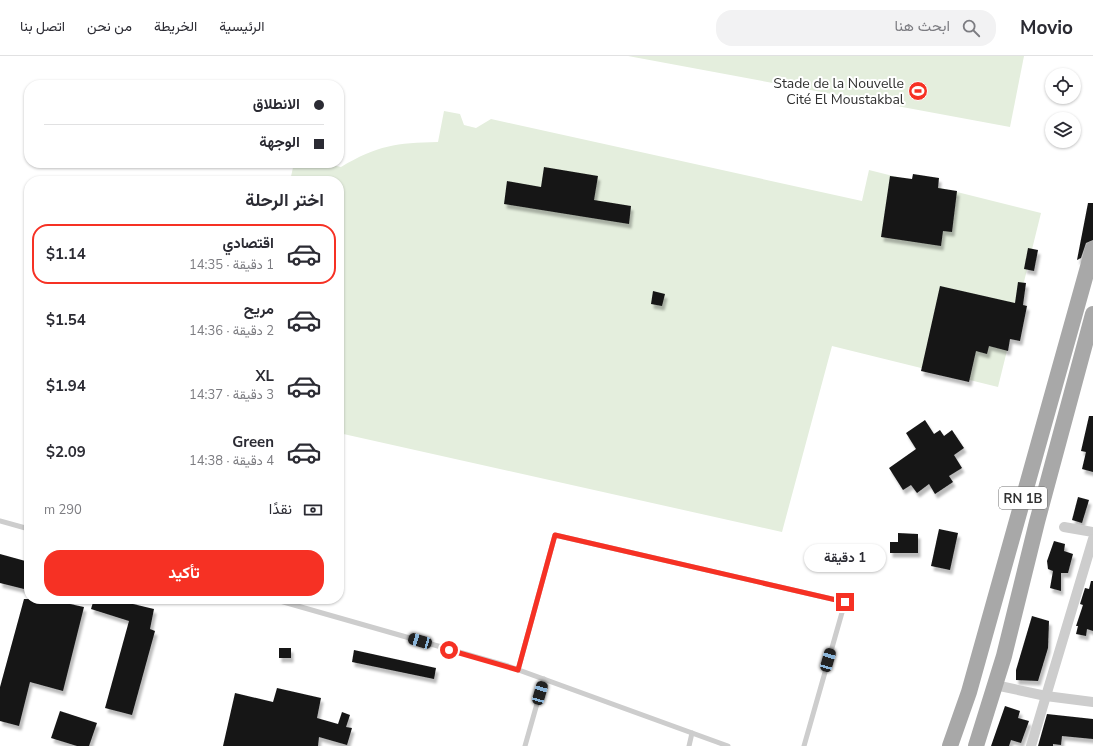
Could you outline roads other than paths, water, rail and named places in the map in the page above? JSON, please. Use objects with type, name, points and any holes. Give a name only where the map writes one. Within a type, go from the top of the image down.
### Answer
[{"type":"main road","name":"RN 1B","points":[[950,746],[969,692],[1093,249]]},
{"type":"main road","name":"RN 1B","points":[[976,746],[995,685],[1093,314]]},
{"type":"street","points":[[1064,527],[1093,532]]},
{"type":"street","points":[[1031,746],[1093,539]]},
{"type":"street","points":[[995,685],[1046,696],[1093,702]]},
{"type":"lane","points":[[0,521],[24,528]]},
{"type":"lane","points":[[518,670],[555,535],[845,602],[804,746]]},
{"type":"lane","points":[[290,604],[518,670],[728,746]]},
{"type":"lane","points":[[525,746],[544,679]]},
{"type":"lane","points":[[689,746],[692,733]]},
{"type":"place","name":"Stade de la Nouvelle Cité El Moustakbal","points":[[918,91]]}]
